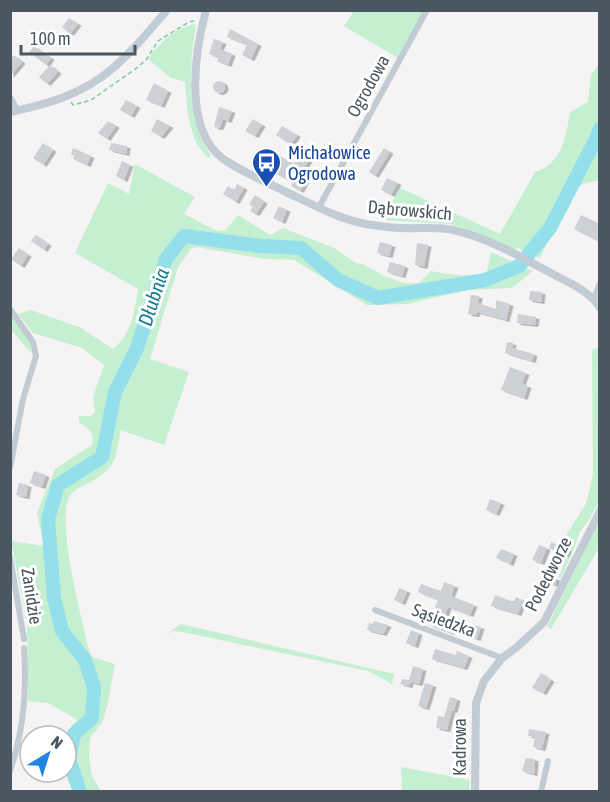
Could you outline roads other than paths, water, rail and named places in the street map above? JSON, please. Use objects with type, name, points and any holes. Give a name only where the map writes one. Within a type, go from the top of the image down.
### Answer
[{"type":"street","points":[[10,97],[14,111],[66,98],[94,84],[118,65],[167,10]]},
{"type":"street","name":"Dąbrowskich","points":[[206,10],[198,50],[196,108],[202,130],[211,146],[222,158],[345,220],[402,228],[439,227],[472,235],[514,254],[594,298],[600,308]]},
{"type":"street","name":"Ogrodowa","points":[[319,207],[427,10]]},
{"type":"street","points":[[594,298],[600,283]]},
{"type":"street","points":[[10,309],[33,342],[36,356],[23,399],[10,468]]},
{"type":"street","name":"Podedworze","points":[[476,703],[484,681],[502,658],[544,622],[600,511]]},
{"type":"street","name":"Zanidzie","points":[[10,557],[24,639]]},
{"type":"street","name":"Sąsiedzka","points":[[375,610],[502,658]]},
{"type":"street","name":"Zanidzie","points":[[10,771],[16,755],[23,708],[24,648]]},
{"type":"street","name":"Kadrowa","points":[[475,792],[476,703]]},
{"type":"street","points":[[541,792],[548,760]]},
{"type":"waterway","name":"Dłubnia","points":[[80,792],[69,759],[74,734],[92,718],[94,687],[85,660],[62,631],[54,598],[48,519],[58,485],[102,457],[115,392],[137,348],[166,259],[184,236],[261,246],[301,248],[338,280],[378,298],[485,280],[519,266],[550,228],[600,129]]},
{"type":"place","name":"Michałowice Ogrodowa","points":[[267,188]]}]
